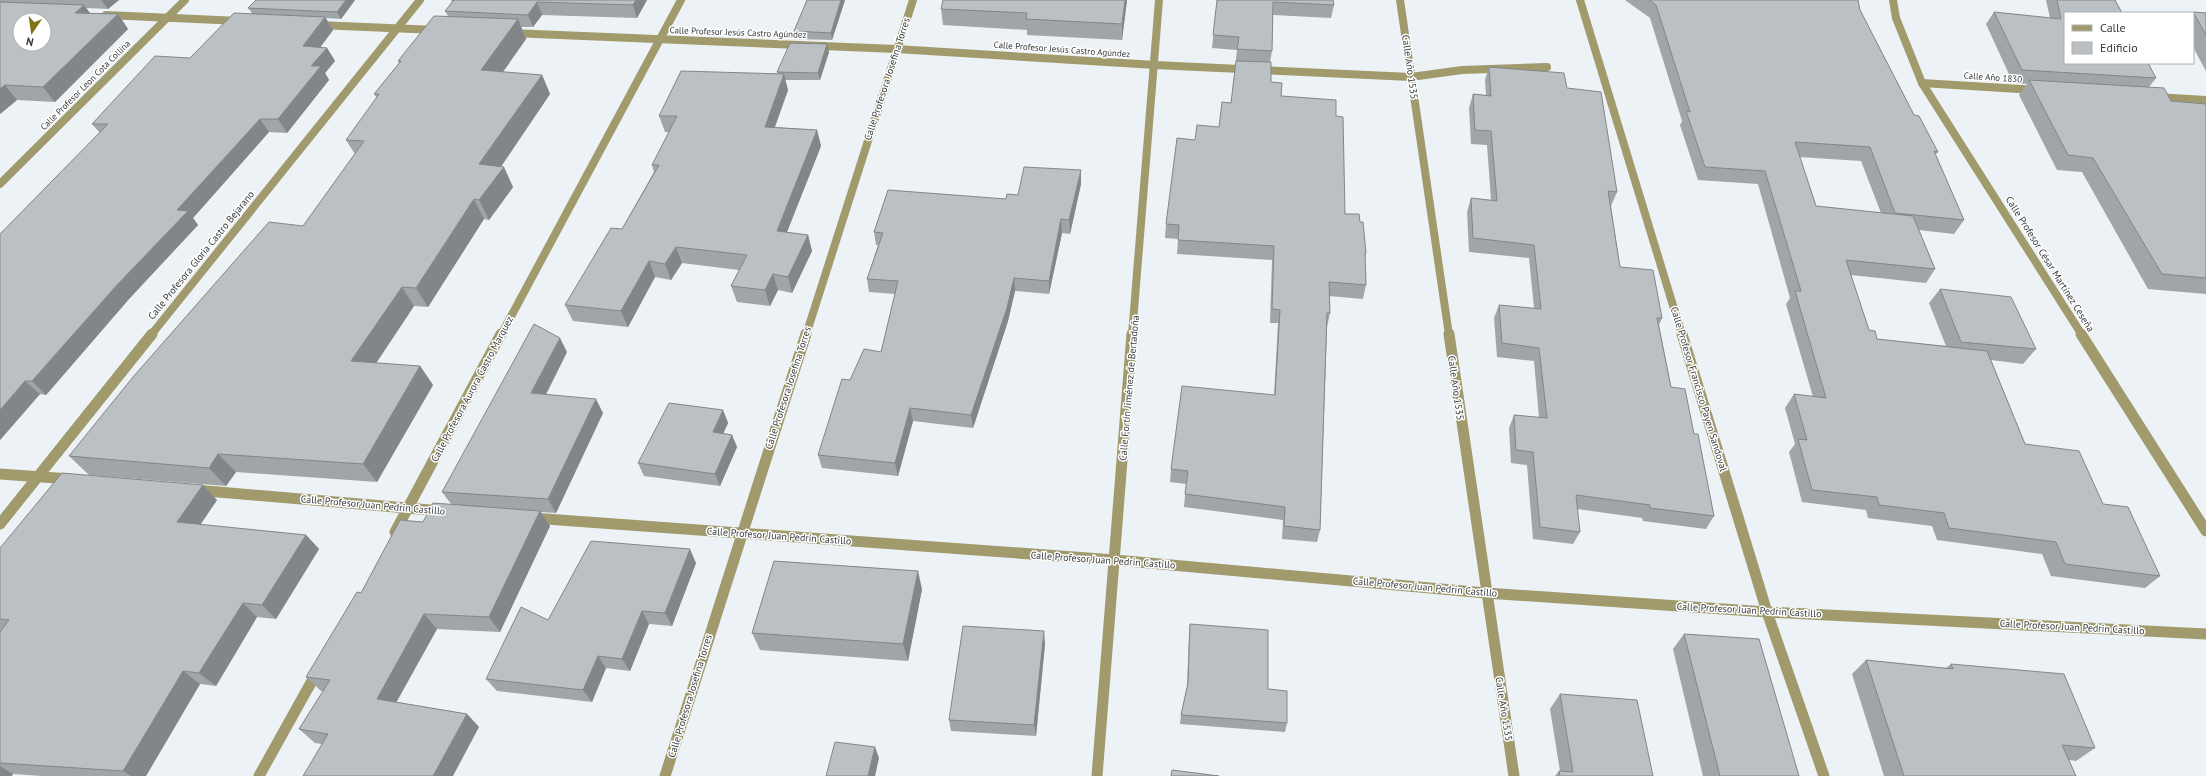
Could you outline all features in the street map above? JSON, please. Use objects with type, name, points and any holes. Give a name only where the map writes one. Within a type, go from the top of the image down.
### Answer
[{"type":"street","name":"Calle Profesor Leon Cota Collina","points":[[0,184],[184,0]]},
{"type":"street","name":"Calle Profesora Gloria Castro Bejarano","points":[[0,524],[36,476],[420,0]]},
{"type":"street","name":"Calle Profesora Aurora Castro Marquez","points":[[389,543],[681,0]]},
{"type":"street","name":"Calle Profesora Josefina Torres","points":[[665,776],[896,49],[913,0]]},
{"type":"street","name":"Calle Fortín Jiménez de Bertadoña","points":[[1097,776],[1160,0]]},
{"type":"street","name":"Calle Año 1535","points":[[1400,0],[1514,776]]},
{"type":"street","name":"Calle Profesor Francisco Payen Sandoval","points":[[1580,0],[1767,612],[1824,776]]},
{"type":"street","name":"Calle Profesor César Martínez Ceseña","points":[[1893,0],[1896,18],[1922,83],[2206,531]]},
{"type":"street","points":[[95,14],[246,22]]},
{"type":"street","points":[[309,24],[443,30]]},
{"type":"street","name":"Calle Profesor Jesús Castro Agúndez","points":[[506,33],[896,49],[1155,65],[1412,77],[1462,70],[1547,67]]},
{"type":"street","name":"Calle Año 1830","points":[[1922,83],[2048,90]]},
{"type":"street","points":[[2151,97],[2206,100]]},
{"type":"street","points":[[0,474],[84,480]]},
{"type":"street","name":"Calle Profesor Juan Pedrin Castillo","points":[[186,489],[455,512]]},
{"type":"street","name":"Calle Profesor Juan Pedrin Castillo","points":[[519,517],[1115,560],[1486,593],[1767,612],[2206,634]]},
{"type":"street","points":[[259,776],[324,659]]},
{"type":"building","points":[[256,0],[346,0],[337,12],[248,8]]},
{"type":"building","points":[[454,0],[636,0],[633,5],[537,2],[528,15],[445,11]]},
{"type":"building","points":[[807,0],[841,0],[831,33],[794,31]]},
{"type":"building","points":[[943,0],[1125,0],[1122,24],[1026,19],[1027,13],[941,9]]},
{"type":"building","points":[[1217,0],[1333,0],[1334,5],[1273,2],[1272,51],[1237,49],[1239,37],[1213,35]]},
{"type":"building","points":[[1649,0],[1858,0],[1860,10],[1914,115],[1919,116],[1938,152],[1934,151],[1964,220],[1895,213],[1870,147],[1795,142],[1816,206],[1913,216],[1935,269],[1846,260],[1869,330],[1875,331],[1877,339],[1987,351],[2025,444],[2079,451],[2103,504],[2128,507],[2160,576],[2065,564],[2056,542],[1949,528],[1944,513],[1879,505],[1877,497],[1812,490],[1798,439],[1807,440],[1794,394],[1826,398],[1795,291],[1801,291],[1765,171],[1705,167],[1686,111],[1690,112],[1656,5]]},
{"type":"building","points":[[2057,0],[2115,0],[2121,12],[2064,12],[2064,64],[2149,64],[2156,78],[2022,70],[1994,12],[2061,19]]},
{"type":"building","points":[[0,2],[84,5],[75,13],[118,14],[43,87],[5,85],[0,89]]},
{"type":"building","points":[[2194,12],[2206,13],[2206,35],[2194,14]]},
{"type":"building","points":[[234,13],[325,17],[303,46],[327,48],[311,66],[321,66],[278,119],[260,119],[177,210],[188,211],[117,285],[32,381],[25,381],[0,410],[0,234],[108,124],[92,124],[155,56],[190,58]]},
{"type":"building","points":[[434,16],[518,19],[481,70],[542,75],[479,164],[504,167],[479,200],[474,199],[416,288],[402,287],[351,361],[420,366],[363,464],[218,454],[209,468],[69,456],[133,377],[269,222],[303,226],[364,141],[346,140],[379,94],[374,94],[401,61],[398,61]]},
{"type":"building","points":[[790,43],[827,44],[818,73],[777,72]]},
{"type":"building","points":[[1236,61],[1271,62],[1271,82],[1282,83],[1281,96],[1336,100],[1336,116],[1343,117],[1345,214],[1359,214],[1360,222],[1363,222],[1366,253],[1366,285],[1329,282],[1330,313],[1327,313],[1320,530],[1284,526],[1285,507],[1185,494],[1188,471],[1171,469],[1182,386],[1275,395],[1280,310],[1272,309],[1274,246],[1178,240],[1179,225],[1166,224],[1177,138],[1195,140],[1197,125],[1219,127],[1222,102],[1231,103]]},
{"type":"building","points":[[1489,67],[1564,73],[1567,88],[1601,92],[1617,192],[1608,191],[1620,267],[1653,270],[1662,318],[1657,318],[1671,387],[1685,389],[1694,434],[1698,434],[1714,516],[1650,508],[1650,505],[1576,495],[1580,532],[1540,527],[1533,452],[1516,450],[1514,415],[1547,418],[1539,348],[1502,343],[1499,305],[1541,309],[1534,245],[1473,238],[1471,198],[1497,201],[1491,131],[1475,130],[1473,94],[1491,96]]},
{"type":"building","points":[[681,71],[784,74],[765,127],[817,130],[777,231],[808,235],[788,277],[773,274],[765,290],[731,286],[747,255],[676,247],[665,264],[649,261],[621,311],[565,305],[611,228],[622,229],[659,165],[652,165],[677,116],[659,116]]},
{"type":"building","points":[[2029,80],[2164,88],[2171,101],[2206,104],[2206,278],[2162,274],[2093,158],[2068,155]]},
{"type":"building","points":[[1024,167],[1081,170],[1069,220],[1061,219],[1049,281],[1014,278],[1007,308],[971,415],[910,408],[895,463],[818,455],[842,379],[850,380],[864,349],[881,352],[898,281],[867,279],[883,233],[874,232],[888,190],[1006,199],[1007,194],[1018,195]]},
{"type":"building","points":[[1940,289],[2011,297],[2036,349],[1961,342]]},
{"type":"building","points":[[534,324],[560,338],[531,393],[596,399],[548,499],[442,492]]},
{"type":"building","points":[[669,403],[723,410],[713,432],[732,435],[715,474],[638,463]]},
{"type":"building","points":[[62,473],[203,485],[177,522],[306,535],[262,605],[243,603],[199,673],[183,671],[123,771],[0,763],[0,632],[9,620],[0,619],[0,548]]},
{"type":"building","points":[[433,503],[540,511],[489,617],[424,614],[377,699],[467,714],[433,776],[303,776],[328,734],[299,729],[330,680],[306,677],[357,592],[361,593],[400,520],[423,522]]},
{"type":"building","points":[[591,541],[690,549],[665,613],[642,611],[622,659],[598,656],[583,690],[486,679],[521,607],[548,620]]},
{"type":"building","points":[[774,561],[918,571],[903,644],[752,633]]},
{"type":"building","points":[[1190,624],[1268,630],[1268,689],[1287,691],[1287,723],[1181,715],[1188,683]]},
{"type":"building","points":[[963,626],[1044,631],[1034,725],[949,720]]},
{"type":"building","points":[[1684,634],[1759,639],[1799,776],[1720,776]]},
{"type":"building","points":[[1866,660],[1953,669],[1951,664],[2064,674],[2095,748],[2062,745],[2076,776],[1904,776]]},
{"type":"building","points":[[1560,694],[1637,700],[1653,776],[1560,776],[1559,771],[1573,772]]},
{"type":"building","points":[[835,742],[875,747],[868,776],[826,776]]},
{"type":"building","points":[[1172,770],[1219,776],[1171,776]]}]
